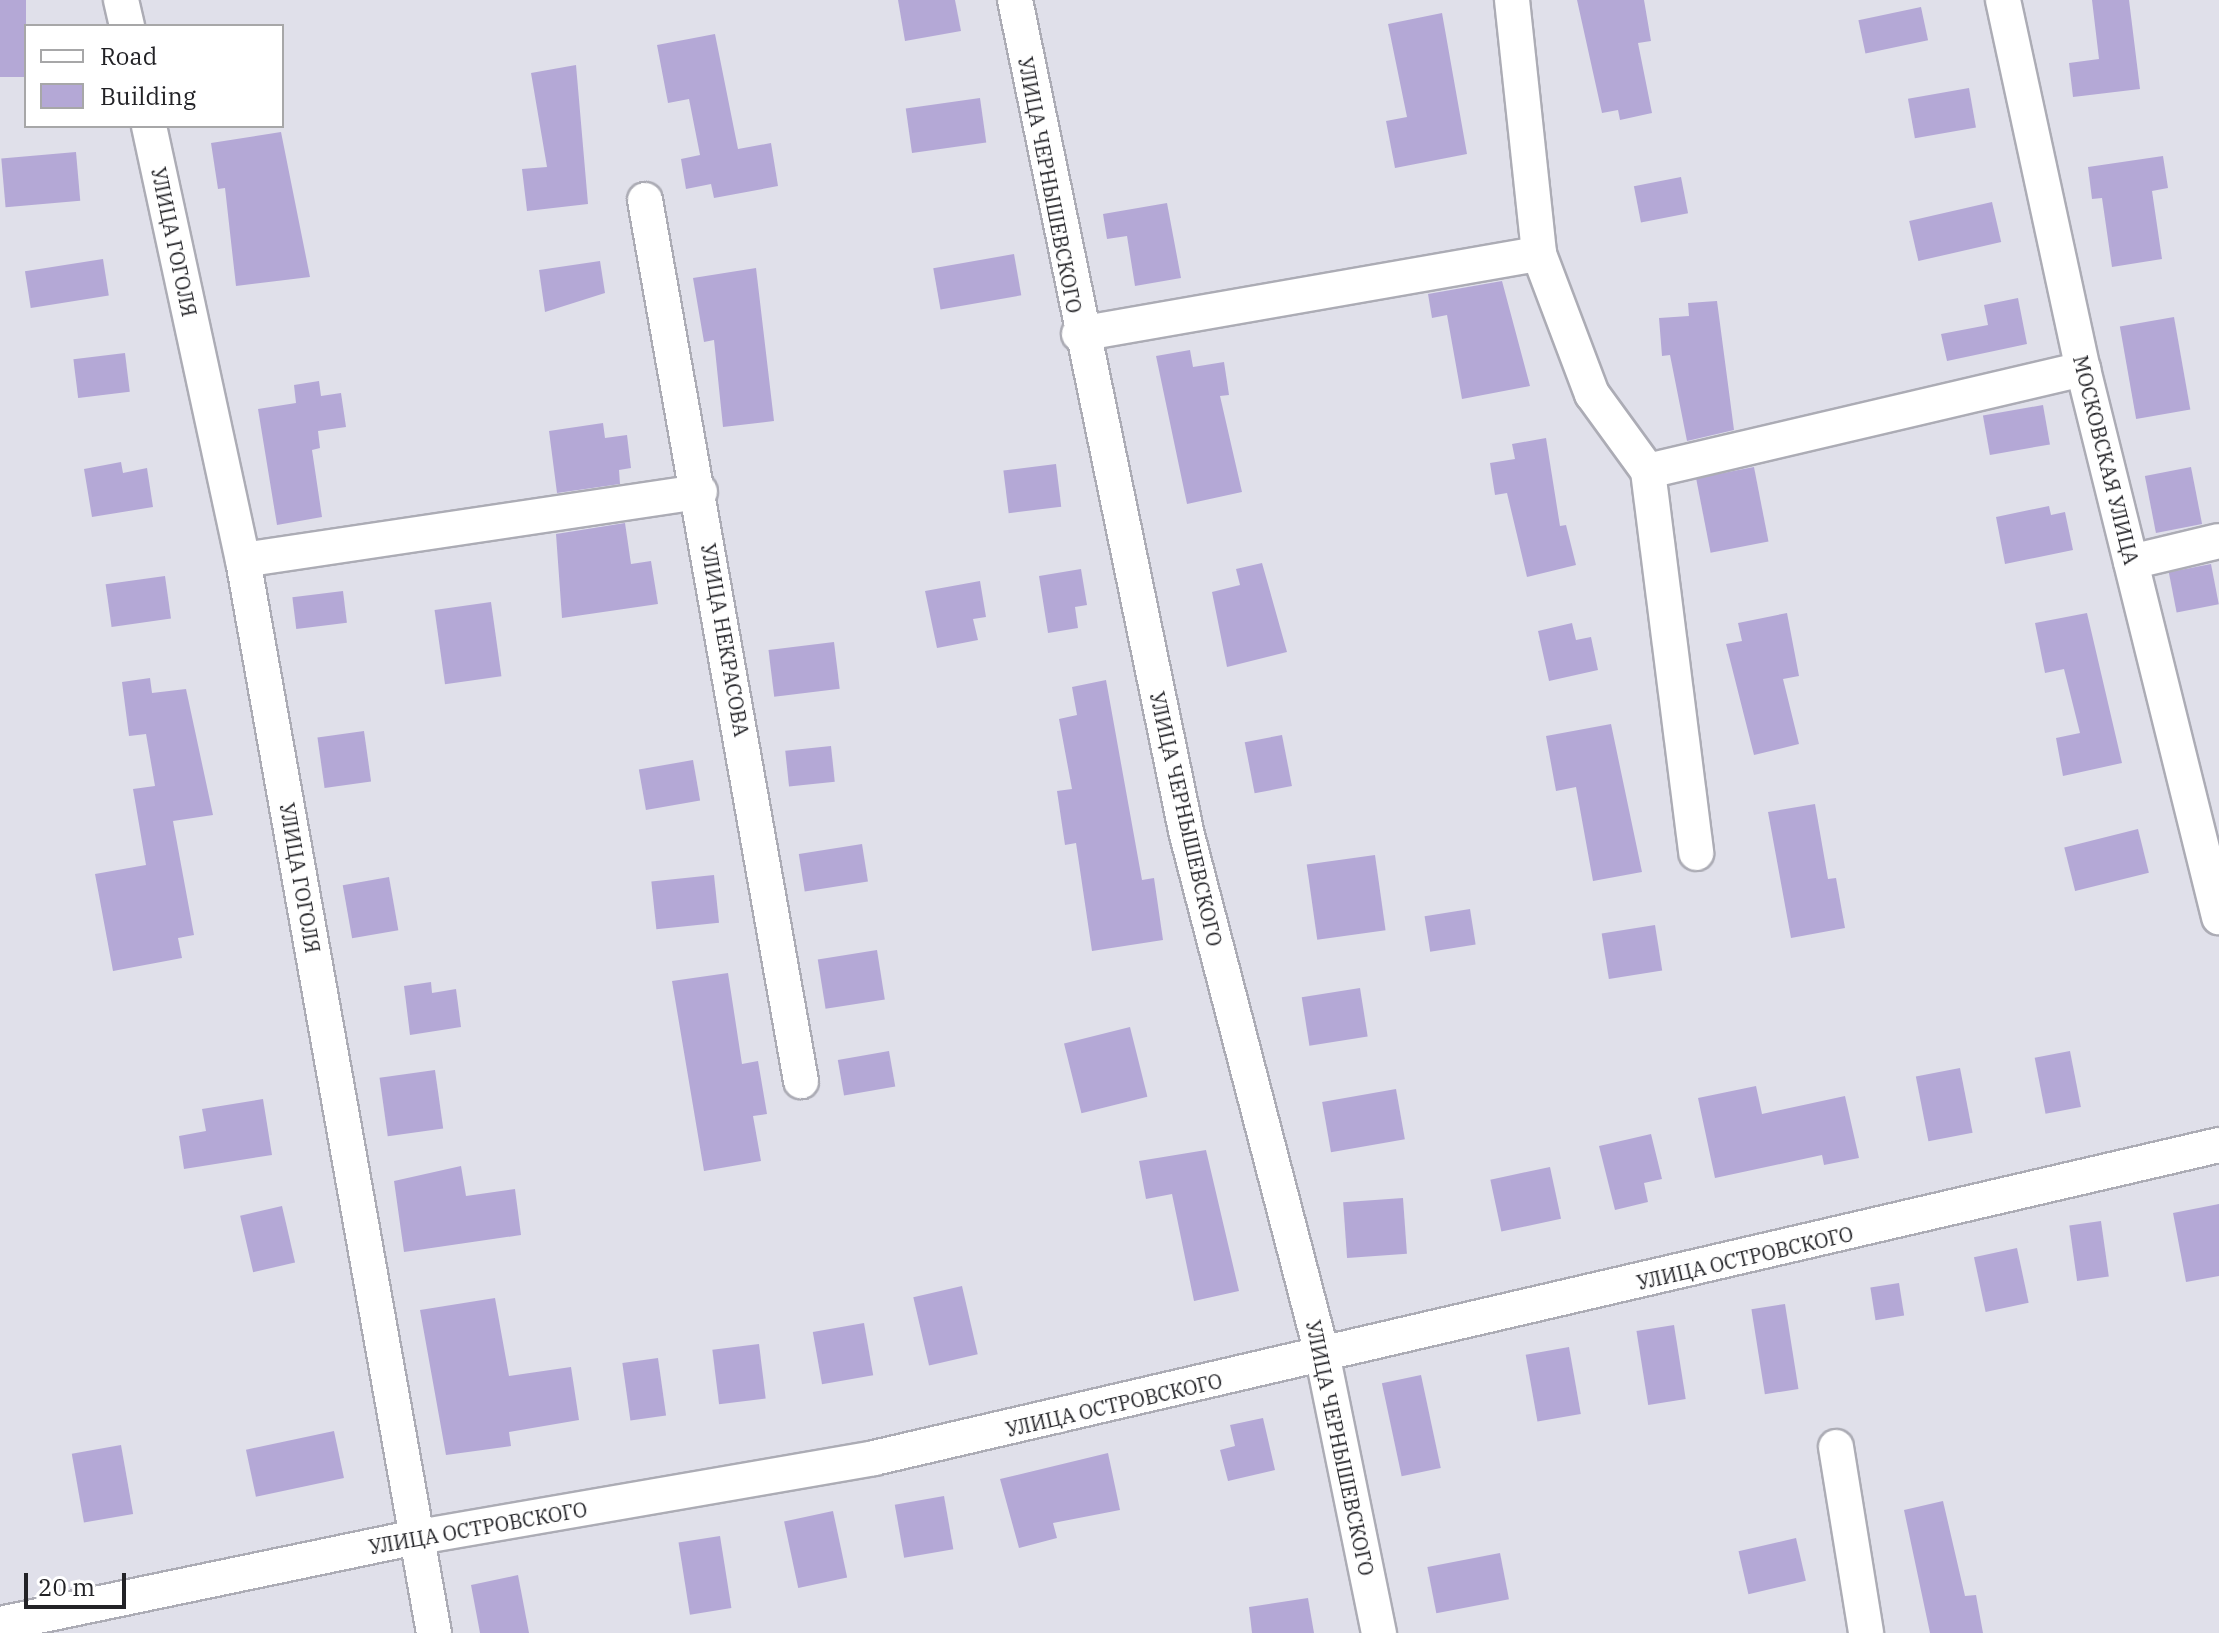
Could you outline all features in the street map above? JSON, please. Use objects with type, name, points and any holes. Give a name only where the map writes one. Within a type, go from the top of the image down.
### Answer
[{"type":"street","points":[[121,0],[127,24]]},
{"type":"street","name":"УЛИЦА ЧЕРНЫШЕВСКОГО","points":[[1015,0],[1079,334],[1186,831],[1323,1358],[1379,1633]]},
{"type":"street","points":[[1512,0],[1539,254],[1592,394],[1648,471],[1696,853]]},
{"type":"street","name":"МОСКОВСКАЯ УЛИЦА","points":[[2003,0],[2083,369],[2219,917]]},
{"type":"street","name":"УЛИЦА ГОГОЛЯ","points":[[149,128],[243,560],[434,1633]]},
{"type":"street","name":"УЛИЦА НЕКРАСОВА","points":[[645,200],[700,492],[801,1081]]},
{"type":"street","points":[[1079,334],[1539,254]]},
{"type":"street","points":[[1648,471],[2083,369]]},
{"type":"street","points":[[243,560],[700,492]]},
{"type":"street","points":[[2131,562],[2219,541]]},
{"type":"street","name":"УЛИЦА ОСТРОВСКОГО","points":[[0,1624],[418,1537],[874,1458],[1323,1358],[2219,1145]]},
{"type":"street","points":[[1836,1447],[1866,1633]]},
{"type":"building","points":[[0,0],[26,0],[24,77],[0,77]]},
{"type":"building","points":[[898,0],[955,0],[961,31],[905,41]]},
{"type":"building","points":[[1577,0],[1644,0],[1651,41],[1638,43],[1652,113],[1620,120],[1618,110],[1602,113]]},
{"type":"building","points":[[2092,0],[2129,0],[2140,89],[2073,97],[2069,63],[2099,59]]},
{"type":"building","points":[[1921,7],[1928,40],[1865,54],[1858,20]]},
{"type":"building","points":[[1442,13],[1467,154],[1395,168],[1386,121],[1407,117],[1388,24]]},
{"type":"building","points":[[715,34],[738,149],[771,143],[778,186],[714,198],[711,184],[686,189],[681,159],[700,155],[689,99],[668,103],[657,45]]},
{"type":"building","points":[[576,65],[588,204],[527,211],[522,169],[547,167],[531,73]]},
{"type":"building","points":[[1969,88],[1976,127],[1915,138],[1908,99]]},
{"type":"building","points":[[980,98],[986,143],[912,153],[906,108]]},
{"type":"building","points":[[281,132],[310,277],[236,286],[225,188],[218,189],[211,143]]},
{"type":"building","points":[[76,152],[80,201],[6,207],[1,159]]},
{"type":"building","points":[[2163,156],[2168,188],[2152,191],[2162,259],[2112,267],[2102,198],[2092,199],[2088,167]]},
{"type":"building","points":[[1681,177],[1688,213],[1641,222],[1634,186]]},
{"type":"building","points":[[1992,202],[2001,242],[1918,261],[1909,221]]},
{"type":"building","points":[[1167,203],[1181,278],[1135,286],[1127,236],[1107,239],[1103,214]]},
{"type":"building","points":[[1014,254],[1021,295],[941,310],[933,268]]},
{"type":"building","points":[[103,259],[109,296],[31,308],[25,271]]},
{"type":"building","points":[[600,261],[605,293],[545,312],[539,270]]},
{"type":"building","points":[[756,268],[774,421],[723,427],[714,340],[704,342],[693,278]]},
{"type":"building","points":[[1502,281],[1530,386],[1462,399],[1447,315],[1432,318],[1428,294]]},
{"type":"building","points":[[2018,298],[2027,344],[1947,361],[1941,334],[1988,325],[1984,305]]},
{"type":"building","points":[[1717,301],[1734,430],[1687,441],[1670,355],[1662,356],[1659,318],[1689,316],[1688,303]]},
{"type":"building","points":[[2174,317],[2190,410],[2136,419],[2120,327]]},
{"type":"building","points":[[1190,350],[1193,367],[1224,362],[1229,395],[1220,396],[1242,492],[1187,504],[1156,356]]},
{"type":"building","points":[[125,353],[130,392],[78,398],[73,359]]},
{"type":"building","points":[[319,381],[321,396],[341,393],[346,427],[318,431],[320,448],[312,450],[322,517],[277,525],[258,409],[296,403],[294,385]]},
{"type":"building","points":[[2043,405],[2050,444],[1990,455],[1983,416]]},
{"type":"building","points":[[603,423],[605,438],[627,435],[631,468],[619,470],[620,484],[557,493],[549,431]]},
{"type":"building","points":[[1546,438],[1560,526],[1566,525],[1576,565],[1527,577],[1507,493],[1495,495],[1490,463],[1515,459],[1512,444]]},
{"type":"building","points":[[121,462],[123,473],[147,468],[153,507],[92,517],[84,469]]},
{"type":"building","points":[[1056,464],[1061,507],[1009,513],[1003,470]]},
{"type":"building","points":[[1754,467],[1769,542],[1711,553],[1696,478]]},
{"type":"building","points":[[2191,467],[2202,524],[2156,533],[2145,476]]},
{"type":"building","points":[[2049,506],[2051,515],[2065,512],[2073,550],[2005,564],[1996,517]]},
{"type":"building","points":[[625,523],[631,564],[651,561],[658,604],[562,618],[556,534]]},
{"type":"building","points":[[1262,563],[1287,652],[1227,667],[1212,592],[1240,585],[1236,569]]},
{"type":"building","points":[[2211,564],[2219,604],[2177,612],[2169,572]]},
{"type":"building","points":[[1081,569],[1087,605],[1075,607],[1078,628],[1048,633],[1039,576]]},
{"type":"building","points":[[165,576],[171,619],[112,627],[106,584]]},
{"type":"building","points":[[980,581],[986,617],[973,619],[978,640],[937,648],[925,591]]},
{"type":"building","points":[[343,591],[347,623],[296,629],[292,597]]},
{"type":"building","points":[[491,602],[501,676],[445,684],[435,610]]},
{"type":"building","points":[[1787,613],[1799,676],[1783,679],[1799,744],[1754,755],[1726,644],[1742,641],[1738,623]]},
{"type":"building","points":[[2087,613],[2122,763],[2063,776],[2056,738],[2080,733],[2064,669],[2045,673],[2035,623]]},
{"type":"building","points":[[1572,623],[1576,640],[1591,637],[1598,670],[1549,681],[1538,631]]},
{"type":"building","points":[[834,642],[840,689],[774,697],[768,650]]},
{"type":"building","points":[[150,678],[152,693],[186,689],[213,815],[173,821],[194,935],[178,938],[182,958],[113,971],[95,874],[146,865],[133,789],[155,786],[146,734],[129,736],[122,682]]},
{"type":"building","points":[[1106,680],[1142,880],[1154,878],[1163,940],[1092,951],[1076,843],[1065,845],[1057,791],[1072,789],[1059,719],[1077,715],[1072,687]]},
{"type":"building","points":[[1611,724],[1642,872],[1593,881],[1576,787],[1556,791],[1546,736]]},
{"type":"building","points":[[364,731],[371,782],[325,788],[317,738]]},
{"type":"building","points":[[1282,735],[1292,786],[1255,793],[1245,742]]},
{"type":"building","points":[[831,746],[835,782],[789,787],[785,751]]},
{"type":"building","points":[[693,760],[700,800],[646,810],[639,770]]},
{"type":"building","points":[[1815,804],[1828,879],[1836,878],[1845,928],[1791,938],[1768,812]]},
{"type":"building","points":[[2138,829],[2149,873],[2075,891],[2064,847]]},
{"type":"building","points":[[862,844],[868,882],[805,892],[799,854]]},
{"type":"building","points":[[1375,855],[1386,930],[1317,940],[1307,865]]},
{"type":"building","points":[[714,875],[719,923],[656,929],[651,882]]},
{"type":"building","points":[[389,877],[398,930],[352,938],[343,885]]},
{"type":"building","points":[[1470,909],[1476,945],[1430,952],[1425,916]]},
{"type":"building","points":[[1655,925],[1662,970],[1609,979],[1602,933]]},
{"type":"building","points":[[877,950],[885,999],[826,1009],[818,959]]},
{"type":"building","points":[[728,973],[742,1064],[758,1061],[767,1114],[753,1116],[761,1161],[704,1171],[672,981]]},
{"type":"building","points":[[431,982],[432,993],[456,989],[461,1027],[410,1035],[404,986]]},
{"type":"building","points":[[1360,988],[1368,1036],[1309,1046],[1302,997]]},
{"type":"building","points":[[1130,1027],[1147,1097],[1081,1113],[1064,1043]]},
{"type":"building","points":[[889,1051],[895,1086],[844,1095],[838,1060]]},
{"type":"building","points":[[2070,1051],[2081,1107],[2046,1114],[2035,1058]]},
{"type":"building","points":[[1960,1068],[1973,1133],[1928,1141],[1916,1077]]},
{"type":"building","points":[[435,1070],[443,1128],[388,1136],[380,1078]]},
{"type":"building","points":[[1756,1086],[1762,1114],[1845,1096],[1859,1158],[1824,1165],[1822,1155],[1715,1178],[1698,1098]]},
{"type":"building","points":[[1396,1089],[1405,1139],[1331,1152],[1322,1102]]},
{"type":"building","points":[[263,1099],[272,1155],[184,1169],[179,1136],[206,1131],[202,1109]]},
{"type":"building","points":[[1651,1134],[1662,1179],[1644,1183],[1648,1202],[1615,1210],[1599,1146]]},
{"type":"building","points":[[1206,1150],[1239,1291],[1194,1301],[1172,1194],[1146,1199],[1139,1161]]},
{"type":"building","points":[[461,1166],[466,1196],[515,1189],[521,1235],[404,1252],[394,1181]]},
{"type":"building","points":[[1550,1167],[1561,1219],[1501,1232],[1490,1180]]},
{"type":"building","points":[[1403,1198],[1407,1254],[1347,1258],[1343,1202]]},
{"type":"building","points":[[2219,1204],[2219,1276],[2186,1282],[2173,1213]]},
{"type":"building","points":[[282,1206],[295,1263],[253,1272],[240,1216]]},
{"type":"building","points":[[2101,1221],[2109,1276],[2077,1281],[2069,1225]]},
{"type":"building","points":[[2017,1248],[2029,1303],[1986,1312],[1974,1257]]},
{"type":"building","points":[[1899,1283],[1904,1316],[1876,1320],[1870,1288]]},
{"type":"building","points":[[962,1286],[978,1354],[929,1365],[913,1297]]},
{"type":"building","points":[[495,1298],[509,1376],[571,1367],[579,1420],[509,1432],[511,1446],[446,1455],[420,1310]]},
{"type":"building","points":[[1785,1304],[1798,1389],[1765,1394],[1751,1309]]},
{"type":"building","points":[[864,1323],[873,1375],[822,1384],[813,1332]]},
{"type":"building","points":[[1674,1325],[1686,1399],[1648,1405],[1636,1331]]},
{"type":"building","points":[[759,1344],[766,1399],[719,1404],[712,1350]]},
{"type":"building","points":[[1569,1347],[1581,1414],[1537,1422],[1526,1355]]},
{"type":"building","points":[[658,1358],[666,1415],[630,1420],[622,1363]]},
{"type":"building","points":[[1421,1375],[1441,1468],[1402,1476],[1382,1383]]},
{"type":"building","points":[[1263,1418],[1275,1470],[1228,1481],[1220,1450],[1235,1446],[1230,1425]]},
{"type":"building","points":[[334,1431],[344,1478],[256,1497],[246,1450]]},
{"type":"building","points":[[121,1445],[133,1514],[84,1523],[72,1454]]},
{"type":"building","points":[[1108,1453],[1120,1510],[1053,1523],[1057,1538],[1019,1548],[1000,1479]]},
{"type":"building","points":[[944,1496],[953,1549],[904,1558],[895,1505]]},
{"type":"building","points":[[1943,1501],[1965,1596],[1976,1595],[1983,1633],[1930,1633],[1904,1510]]},
{"type":"building","points":[[833,1511],[847,1578],[798,1588],[784,1521]]},
{"type":"building","points":[[720,1536],[731,1608],[690,1615],[679,1543]]},
{"type":"building","points":[[1796,1538],[1806,1581],[1748,1594],[1739,1551]]},
{"type":"building","points":[[1500,1553],[1509,1599],[1436,1613],[1427,1567]]},
{"type":"building","points":[[518,1575],[529,1633],[480,1633],[471,1585]]},
{"type":"building","points":[[1308,1598],[1314,1633],[1252,1633],[1249,1607]]}]
